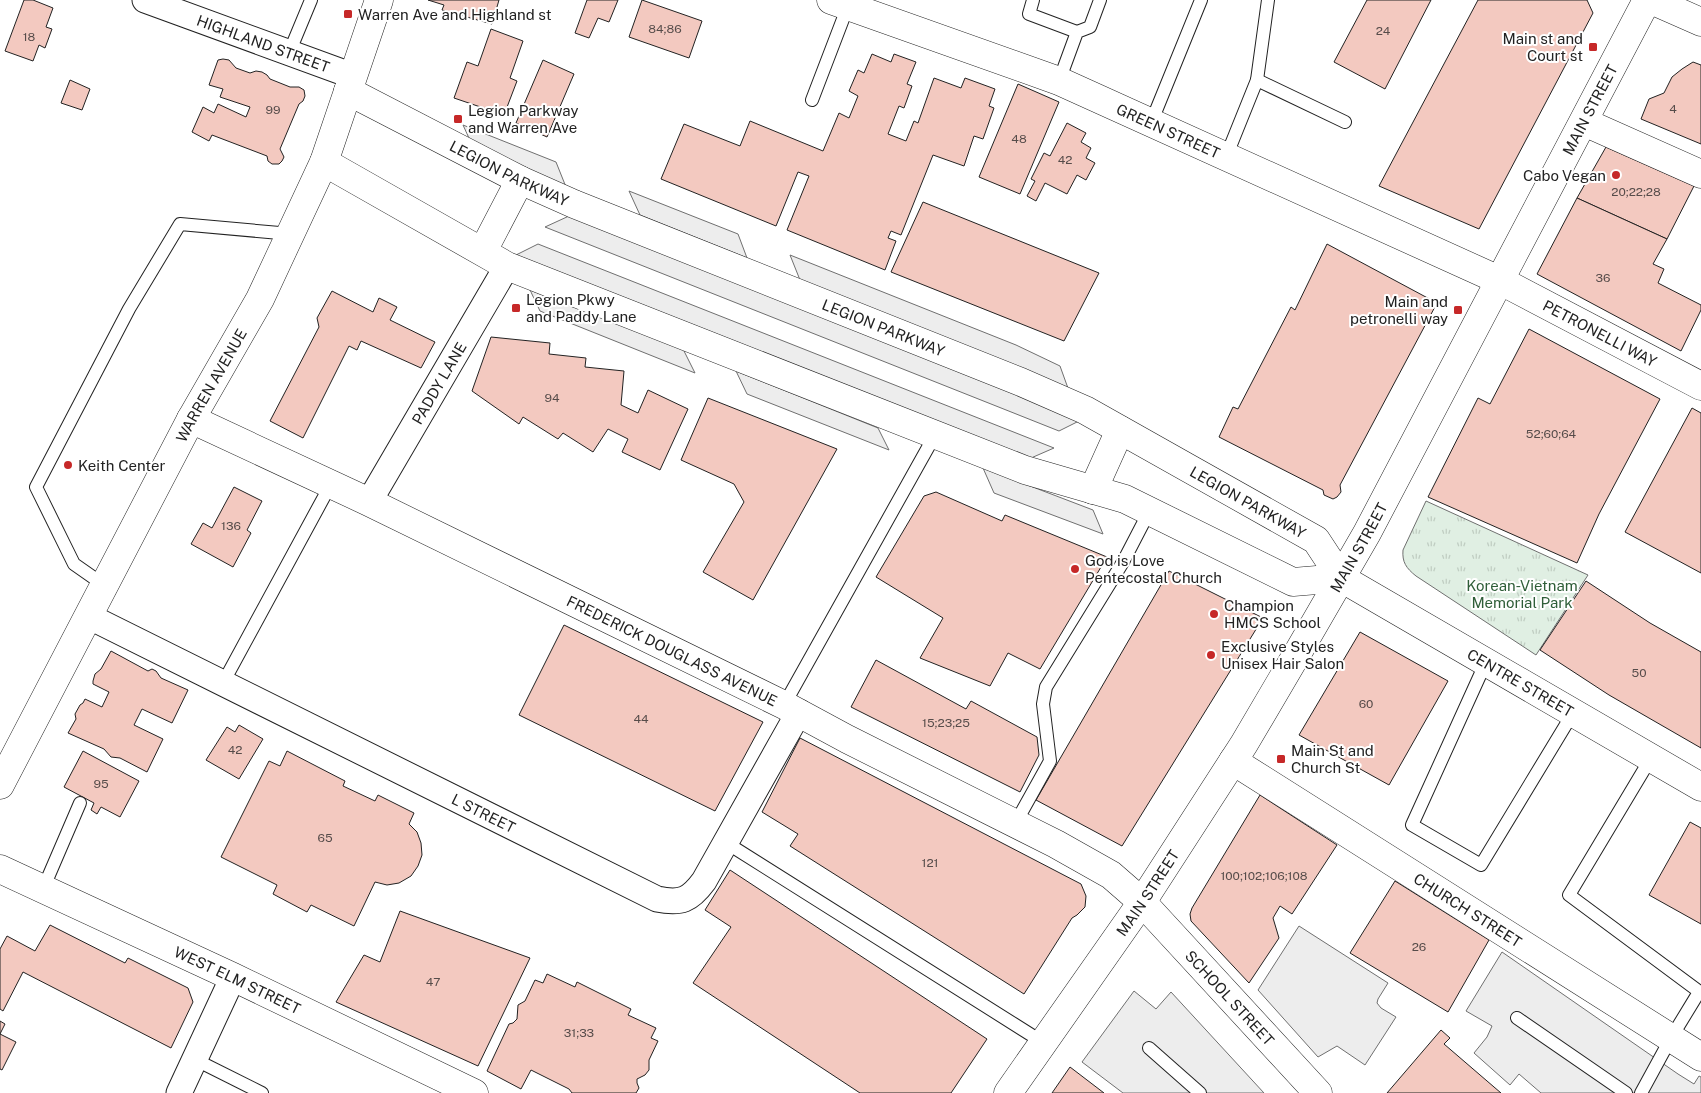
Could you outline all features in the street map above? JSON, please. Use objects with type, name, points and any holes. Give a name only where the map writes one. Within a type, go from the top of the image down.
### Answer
[{"type":"main road","name":"WARREN AVENUE","points":[[0,785],[191,419],[260,299],[324,162],[379,0]]},
{"type":"main road","points":[[1649,0],[1701,22]]},
{"type":"main road","name":"MAIN STREET","points":[[1008,1093],[1142,902],[1233,761],[1341,578],[1498,280],[1649,0]]},
{"type":"main road","name":"GREEN STREET","points":[[839,3],[1059,81],[1498,280]]},
{"type":"main road","name":"LEGION PARKWAY","points":[[350,83],[520,180],[574,204],[1021,382],[1085,410],[1316,540],[1341,578]]},
{"type":"main road","points":[[1584,122],[1701,174]]},
{"type":"main road","points":[[324,162],[507,266],[1025,470],[1125,499],[1293,582],[1341,578]]},
{"type":"main road","points":[[483,251],[520,180]]},
{"type":"main road","name":"PETRONELLI WAY","points":[[1498,280],[1701,386]]},
{"type":"main road","name":"FREDERICK DOUGLASS AVENUE","points":[[191,419],[370,502],[791,708],[847,739],[1056,844],[1111,875],[1142,902]]},
{"type":"main road","points":[[1092,490],[1120,430]]},
{"type":"main road","name":"CENTRE STREET","points":[[1341,578],[1701,787]]},
{"type":"main road","name":"CHURCH STREET","points":[[1233,761],[1701,1057]]},
{"type":"main road","name":"WEST ELM STREET","points":[[0,869],[474,1093]]},
{"type":"main road","name":"SCHOOL STREET","points":[[1142,902],[1318,1093]]},
{"type":"street","name":"HIGHLAND STREET","points":[[145,0],[290,53],[350,83]]},
{"type":"street","name":"PADDY LANE","points":[[370,502],[507,266]]},
{"type":"street","name":"L STREET","points":[[88,616],[657,899],[670,902],[683,900],[695,893],[704,881],[791,708]]},
{"type":"street","points":[[178,1093],[233,978]]},
{"type":"lane","points":[[290,53],[311,0]]},
{"type":"lane","points":[[1034,0],[1029,14],[1077,32],[1090,27],[1100,0]]},
{"type":"lane","points":[[1151,123],[1201,0]]},
{"type":"lane","points":[[1226,158],[1257,80],[1268,0]]},
{"type":"lane","points":[[812,100],[839,3]]},
{"type":"lane","points":[[1059,81],[1077,32]]},
{"type":"lane","points":[[1257,80],[1345,122]]},
{"type":"lane","points":[[104,585],[74,564],[36,487],[129,309],[180,224],[291,234]]},
{"type":"lane","points":[[791,708],[935,435]]},
{"type":"lane","points":[[223,683],[331,484]]},
{"type":"lane","points":[[1015,824],[1050,761],[1043,704],[1046,687],[1124,562],[1150,510]]},
{"type":"lane","points":[[1486,662],[1412,825],[1481,865],[1573,713]]},
{"type":"lane","points":[[1641,1093],[1670,1038],[1700,993],[1569,895],[1651,758]]},
{"type":"lane","points":[[43,889],[80,804]]},
{"type":"lane","points":[[725,842],[1044,1043]]},
{"type":"lane","points":[[1517,1018],[1626,1093]]},
{"type":"lane","points":[[1149,1048],[1200,1093]]},
{"type":"lane","points":[[194,1059],[262,1093]]},
{"type":"green space","name":"Korean-Vietnam Memorial Park","points":[[1426,501],[1588,575],[1536,655],[1416,576],[1407,567],[1403,558],[1403,550]]},
{"type":"shaded area","points":[[463,125],[556,162],[566,187],[474,149]]},
{"type":"shaded area","points":[[629,191],[738,234],[747,258],[640,215]]},
{"type":"shaded area","points":[[569,216],[1081,420],[1059,431],[545,227]]},
{"type":"shaded area","points":[[538,244],[1054,448],[1031,458],[516,255]]},
{"type":"shaded area","points":[[790,255],[1016,345],[1060,366],[1069,391],[800,280]]},
{"type":"shaded area","points":[[530,290],[683,349],[695,373],[540,311]]},
{"type":"shaded area","points":[[736,371],[878,428],[889,450],[747,394]]},
{"type":"shaded area","points":[[983,468],[1093,510],[1103,534],[994,493]]},
{"type":"shaded area","points":[[1299,926],[1388,983],[1377,1003],[1381,1008],[1396,1017],[1365,1065],[1337,1046],[1318,1057],[1258,990]]},
{"type":"shaded area","points":[[1502,952],[1678,1074],[1694,1084],[1699,1076],[1701,1077],[1701,1093],[1541,1093],[1519,1074],[1510,1085],[1474,1053],[1487,1037],[1492,1026],[1466,1011]]},
{"type":"shaded area","points":[[1134,991],[1156,1009],[1171,992],[1264,1093],[1123,1093],[1082,1062]]},
{"type":"building","points":[[24,0],[33,0],[53,8],[46,27],[52,29],[45,48],[39,45],[33,61],[5,51]]},
{"type":"building","points":[[428,0],[499,0],[492,24],[442,10],[444,5]]},
{"type":"building","points":[[587,0],[618,0],[609,22],[598,18],[589,38],[575,33]]},
{"type":"building","points":[[642,0],[702,21],[689,58],[629,37]]},
{"type":"building","points":[[1367,0],[1431,0],[1385,89],[1334,62]]},
{"type":"building","points":[[1478,0],[1587,0],[1593,13],[1479,229],[1379,186]]},
{"type":"building","points":[[491,29],[523,41],[510,78],[517,81],[504,115],[454,98],[467,62],[478,66]]},
{"type":"building","points":[[872,54],[891,62],[894,54],[916,62],[907,84],[912,86],[904,108],[899,106],[888,134],[906,141],[914,121],[918,123],[934,78],[961,88],[965,78],[995,89],[989,106],[994,108],[983,139],[974,136],[964,166],[933,155],[901,235],[891,231],[888,238],[896,241],[885,270],[787,230],[809,176],[798,172],[776,226],[661,179],[684,124],[740,146],[750,121],[823,151],[839,113],[849,118],[858,96],[849,91],[858,70],[864,73]]},
{"type":"building","points":[[218,60],[229,60],[236,68],[250,73],[262,72],[270,79],[304,90],[305,96],[303,101],[299,104],[280,149],[284,157],[279,164],[272,164],[268,161],[267,156],[212,135],[209,141],[192,132],[203,107],[214,113],[218,104],[246,117],[250,107],[220,97],[223,89],[209,85]]},
{"type":"building","points":[[543,60],[574,74],[547,137],[516,123]]},
{"type":"building","points":[[1693,62],[1701,65],[1701,144],[1641,119],[1649,99],[1664,93],[1672,77]]},
{"type":"building","points":[[70,80],[90,89],[82,110],[61,103]]},
{"type":"building","points":[[1018,84],[1059,102],[1020,194],[979,177]]},
{"type":"building","points":[[1067,123],[1086,133],[1081,142],[1091,148],[1086,158],[1095,163],[1086,180],[1077,175],[1067,194],[1045,183],[1036,201],[1027,196],[1035,181],[1031,179],[1044,153],[1050,156]]},
{"type":"building","points":[[1606,147],[1694,186],[1667,239],[1577,198]]},
{"type":"building","points":[[1577,198],[1667,239],[1653,264],[1664,269],[1658,283],[1701,305],[1701,310],[1681,351],[1537,274]]},
{"type":"building","points":[[923,202],[1099,273],[1064,341],[891,272]]},
{"type":"building","points":[[1327,244],[1437,303],[1340,485],[1341,492],[1333,499],[1324,495],[1323,490],[1219,437],[1233,407],[1238,409],[1291,307],[1295,310]]},
{"type":"building","points":[[332,291],[373,312],[379,298],[397,307],[390,320],[435,342],[421,368],[361,341],[357,350],[349,346],[303,438],[270,421],[319,327],[317,318]]},
{"type":"building","points":[[1529,329],[1660,399],[1599,514],[1577,563],[1428,497],[1478,398],[1490,404]]},
{"type":"building","points":[[491,337],[550,343],[549,354],[586,358],[585,367],[624,371],[621,405],[638,413],[648,390],[688,409],[660,470],[622,452],[628,439],[608,429],[593,452],[563,433],[558,439],[523,417],[519,424],[472,391]]},
{"type":"building","points":[[708,398],[837,449],[753,600],[703,572],[744,502],[734,484],[681,460]]},
{"type":"building","points":[[1692,408],[1701,413],[1701,573],[1625,532]]},
{"type":"building","points":[[234,487],[262,501],[247,530],[251,533],[233,567],[191,544],[203,523],[212,528]]},
{"type":"building","points":[[936,492],[1002,521],[1005,515],[1107,557],[1040,669],[1008,653],[990,686],[920,658],[943,618],[876,577],[924,496]]},
{"type":"building","points":[[1169,571],[1263,618],[1122,846],[1036,800]]},
{"type":"building","points":[[1586,581],[1650,623],[1701,652],[1701,748],[1609,695],[1540,650]]},
{"type":"building","points":[[564,625],[763,722],[715,811],[519,715]]},
{"type":"building","points":[[1360,632],[1448,681],[1389,785],[1299,735]]},
{"type":"building","points":[[111,651],[148,671],[152,669],[156,671],[161,678],[188,690],[172,723],[142,709],[134,725],[163,739],[147,772],[120,758],[111,757],[104,749],[68,733],[76,719],[75,714],[85,699],[102,707],[109,692],[93,684],[93,681],[95,674],[101,669]]},
{"type":"building","points":[[876,660],[966,709],[971,701],[1037,737],[1039,755],[1020,792],[851,707]]},
{"type":"building","points":[[239,725],[263,739],[239,779],[206,760],[227,727],[235,732]]},
{"type":"building","points":[[800,738],[1081,884],[1086,896],[1085,907],[1072,918],[1024,994],[790,846],[798,834],[762,812]]},
{"type":"building","points":[[83,751],[139,781],[120,817],[101,807],[97,814],[91,810],[94,803],[64,787]]},
{"type":"building","points":[[287,751],[345,781],[343,786],[375,801],[378,795],[414,813],[409,824],[417,832],[421,843],[422,855],[418,866],[411,876],[399,883],[387,885],[375,882],[354,926],[311,905],[307,912],[273,894],[277,885],[221,857],[269,761],[280,766]]},
{"type":"building","points":[[1260,795],[1337,845],[1292,914],[1280,906],[1273,918],[1279,938],[1249,983],[1191,921],[1190,914]]},
{"type":"building","points":[[1690,822],[1701,828],[1701,924],[1649,895]]},
{"type":"building","points":[[730,870],[987,1039],[951,1093],[860,1093],[693,983],[731,927],[705,910]]},
{"type":"building","points":[[1395,881],[1489,940],[1448,1012],[1350,953]]},
{"type":"building","points":[[400,911],[530,958],[478,1066],[336,1002],[364,955],[380,962]]},
{"type":"building","points":[[50,925],[125,963],[128,958],[188,988],[193,1002],[171,1048],[23,972],[3,1011],[0,1009],[0,949],[7,936],[35,951]]},
{"type":"building","points":[[547,974],[575,987],[577,982],[631,1009],[628,1015],[656,1028],[651,1038],[658,1041],[649,1060],[649,1070],[645,1075],[637,1079],[639,1088],[636,1093],[572,1093],[569,1089],[531,1070],[521,1089],[487,1071],[509,1024],[517,1019],[518,1005],[525,1001],[535,980],[543,983]]},
{"type":"building","points":[[0,1021],[5,1024],[0,1034]]},
{"type":"building","points":[[1441,1030],[1450,1038],[1444,1044],[1501,1093],[1387,1093]]},
{"type":"building","points":[[0,1034],[16,1042],[2,1070],[0,1069]]},
{"type":"building","points":[[1070,1067],[1104,1093],[1052,1093]]},
{"type":"place","name":"Warren Ave and Highland st","points":[[348,14]]},
{"type":"place","name":"Main st and Court st","points":[[1593,47]]},
{"type":"place","name":"Legion Parkway and Warren Ave","points":[[458,119]]},
{"type":"place","name":"Cabo Vegan","points":[[1616,175]]},
{"type":"place","name":"Legion Pkwy and Paddy Lane","points":[[516,308]]},
{"type":"place","name":"Main and petronelli way","points":[[1458,310]]},
{"type":"place","name":"Keith Center","points":[[68,465]]},
{"type":"place","name":"God is Love Pentecostal Church","points":[[1075,569]]},
{"type":"place","name":"Champion HMCS School","points":[[1214,614]]},
{"type":"place","name":"Exclusive Styles Unisex Hair Salon","points":[[1211,655]]},
{"type":"place","name":"Main St and Church St","points":[[1281,759]]}]
